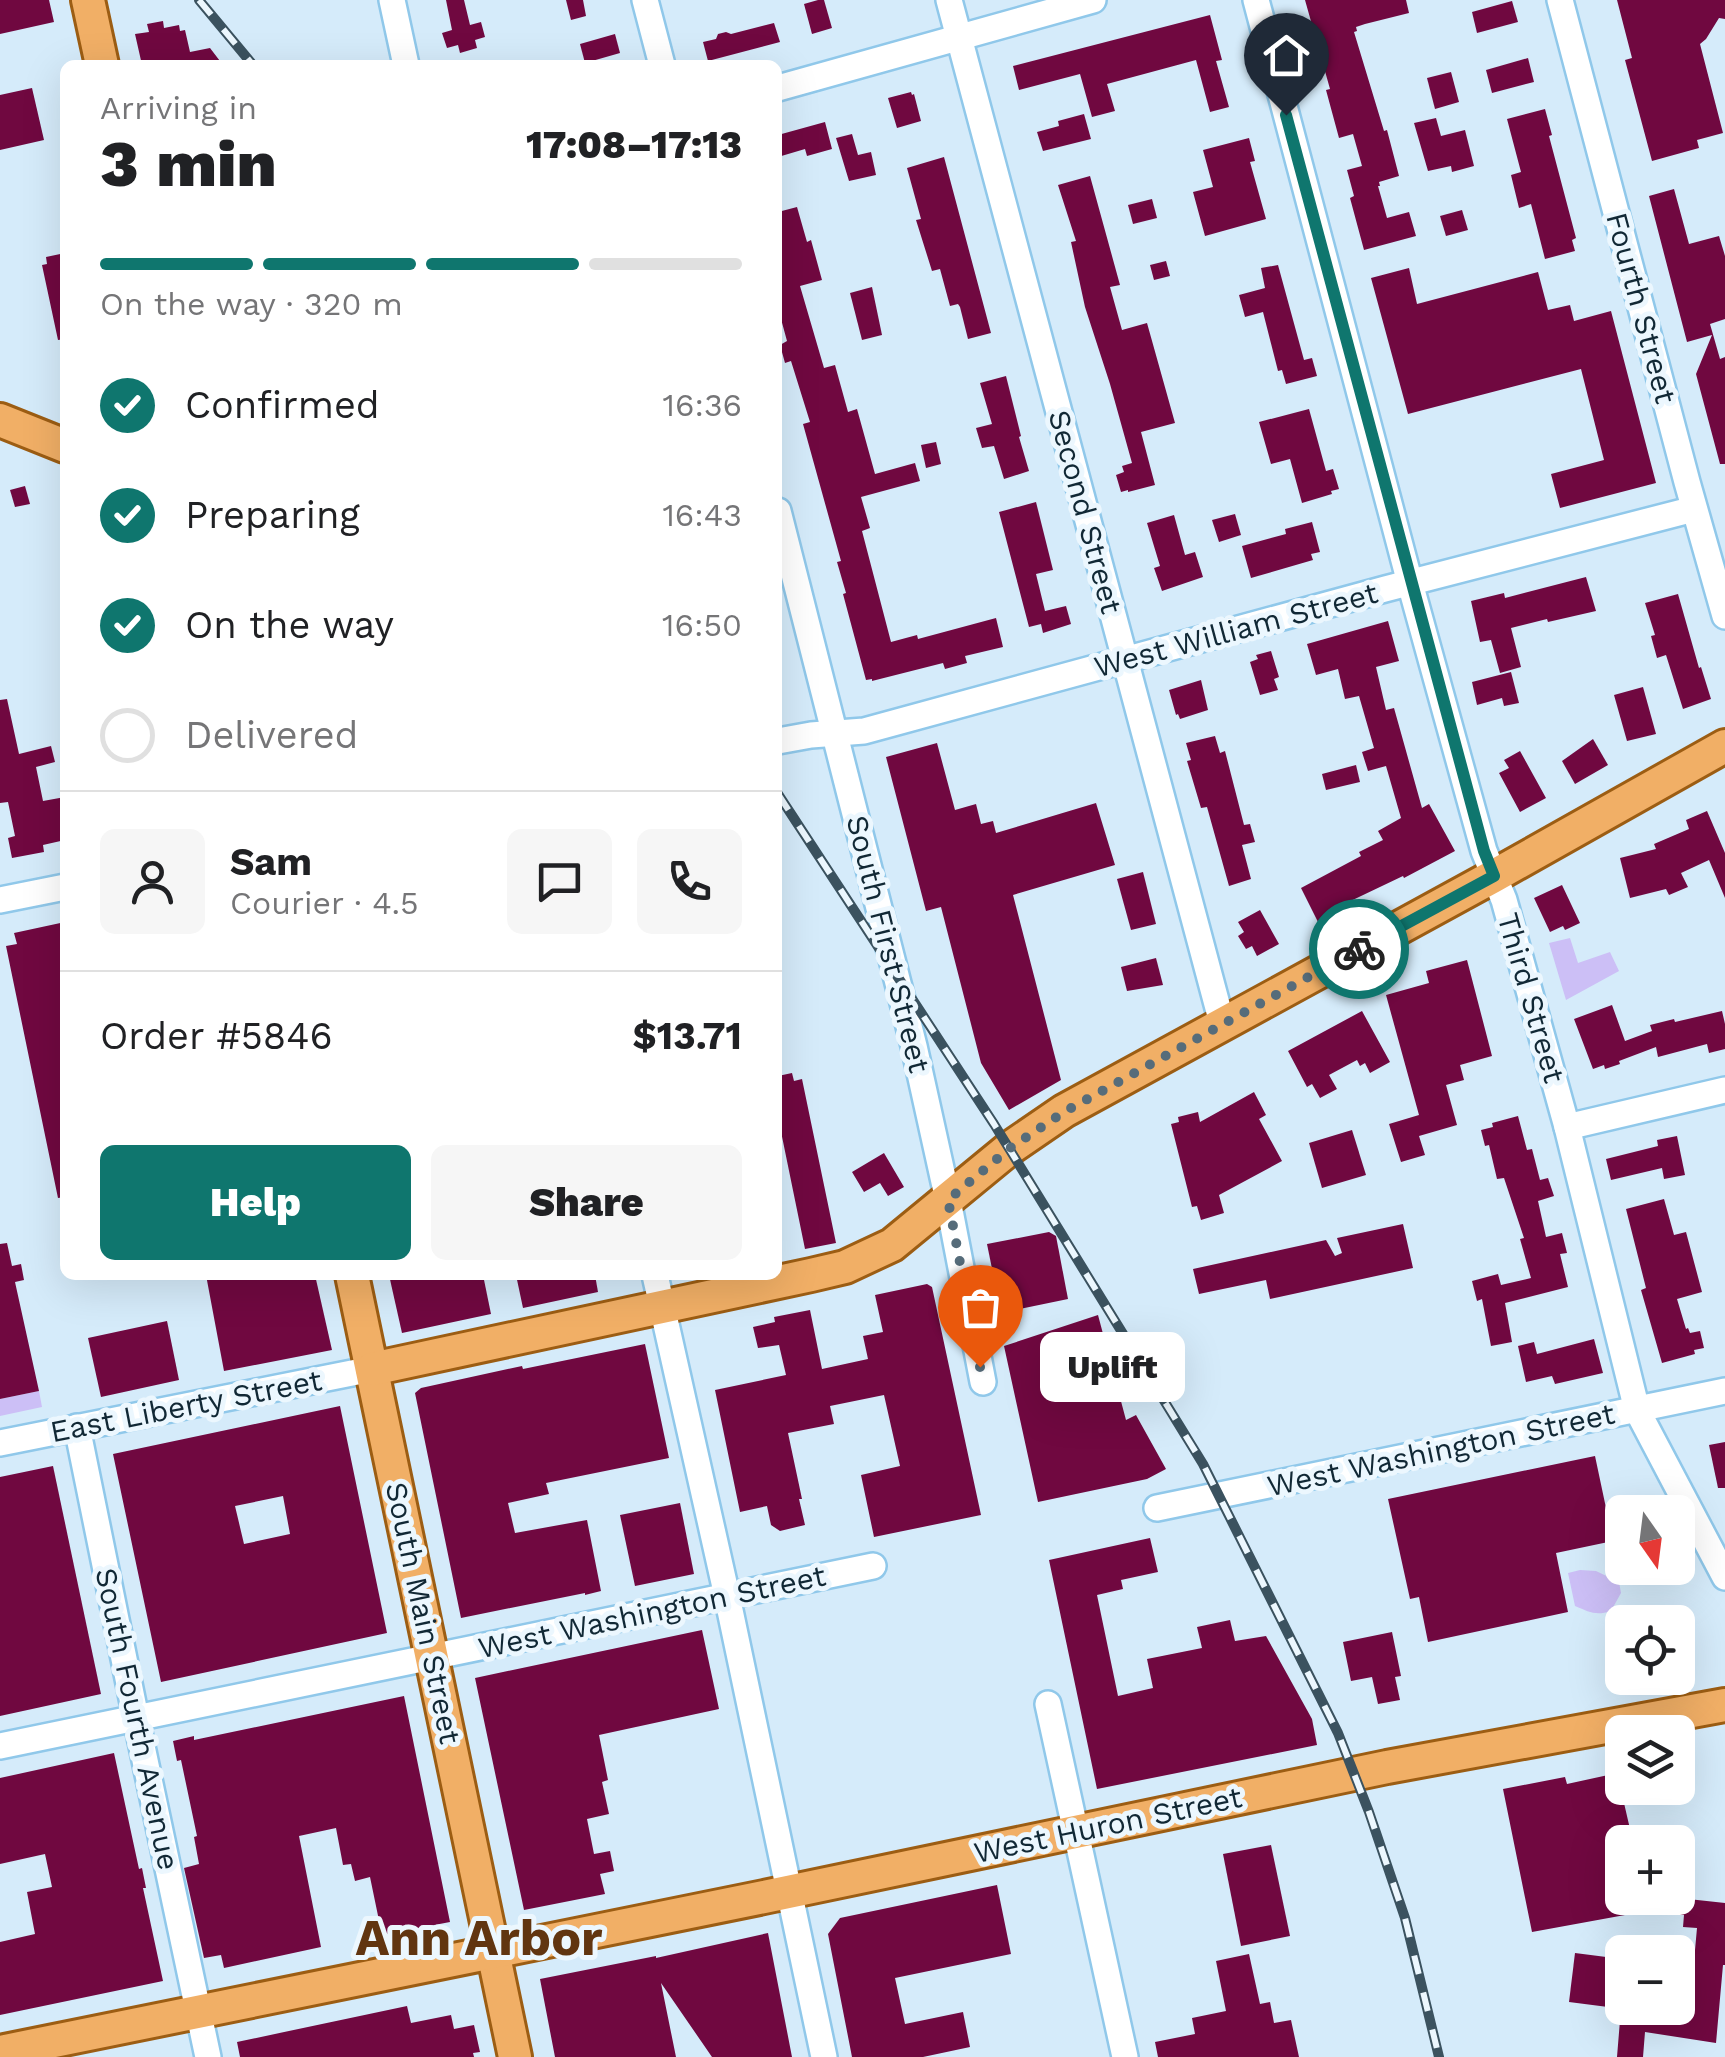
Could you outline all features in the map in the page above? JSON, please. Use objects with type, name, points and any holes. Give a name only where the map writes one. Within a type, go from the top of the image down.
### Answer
[{"type":"main road","points":[[88,0],[101,60]]},
{"type":"main road","points":[[0,420],[60,444]]},
{"type":"main road","points":[[372,1369],[845,1267],[892,1245],[1010,1148],[1064,1112],[1725,746]]},
{"type":"main road","name":"South Main Street","points":[[353,1280],[515,2057]]},
{"type":"main road","name":"West Huron Street","points":[[0,2052],[1436,1757],[1725,1705]]},
{"type":"street","points":[[392,0],[405,60]]},
{"type":"street","points":[[645,0],[661,60]]},
{"type":"street","name":"Second Street","points":[[949,0],[1222,1023]]},
{"type":"street","points":[[782,87],[1094,0]]},
{"type":"street","name":"Third Street","points":[[1256,0],[1410,583],[1484,851],[1504,900],[1566,1128],[1637,1410],[1725,1577]]},
{"type":"street","name":"Fourth Street","points":[[1560,0],[1725,616]]},
{"type":"street","name":"West William Street","points":[[782,741],[864,731],[1694,509]]},
{"type":"street","name":"South First Street","points":[[782,525],[914,1046],[983,1382]]},
{"type":"street","points":[[0,900],[60,888]]},
{"type":"street","points":[[1566,1128],[1725,1090]]},
{"type":"street","points":[[656,1280],[824,2057]]},
{"type":"street","name":"East Liberty Street","points":[[0,1443],[372,1369]]},
{"type":"street","name":"West Washington Street","points":[[1157,1508],[1725,1392]]},
{"type":"street","name":"South Fourth Avenue","points":[[77,1427],[208,2057]]},
{"type":"street","name":"West Washington Street","points":[[0,1746],[873,1566]]},
{"type":"street","points":[[1048,1704],[1125,2057]]},
{"type":"shaded area","points":[[1570,938],[1578,963],[1610,952],[1619,971],[1566,1000],[1549,943]]},
{"type":"shaded area","points":[[39,1391],[42,1407],[0,1416],[0,1399]]},
{"type":"shaded area","points":[[1596,1571],[1605,1575],[1605,1585],[1620,1585],[1621,1593],[1614,1605],[1605,1605],[1605,1612],[1589,1612],[1575,1606],[1568,1573]]},
{"type":"building","points":[[0,0],[49,0],[54,22],[0,34]]},
{"type":"building","points":[[446,0],[464,0],[470,25],[481,22],[485,37],[475,40],[477,48],[460,53],[458,45],[447,48],[442,33],[452,30]]},
{"type":"building","points":[[566,0],[583,0],[586,16],[571,20]]},
{"type":"building","points":[[824,0],[832,28],[812,34],[804,4]]},
{"type":"building","points":[[1305,0],[1406,0],[1409,13],[1356,27],[1354,32],[1399,176],[1379,182],[1387,218],[1409,212],[1416,236],[1364,250],[1347,170],[1362,166],[1353,134],[1339,138]]},
{"type":"building","points":[[1617,0],[1725,0],[1725,19],[1719,18],[1700,44],[1723,133],[1697,140],[1699,148],[1652,161],[1625,60],[1632,58]]},
{"type":"building","points":[[1512,1],[1518,22],[1477,33],[1472,12]]},
{"type":"building","points":[[1210,15],[1222,60],[1216,61],[1229,107],[1210,112],[1196,60],[1107,84],[1115,111],[1092,117],[1080,74],[1019,90],[1013,66]]},
{"type":"building","points":[[163,21],[164,28],[179,25],[180,31],[185,30],[190,52],[210,48],[219,60],[141,60],[135,34],[149,32],[147,24]]},
{"type":"building","points":[[774,23],[780,42],[708,60],[703,42],[716,39],[718,34]]},
{"type":"building","points":[[615,34],[620,53],[584,60],[580,44]]},
{"type":"building","points":[[1528,58],[1534,82],[1492,93],[1486,70]]},
{"type":"building","points":[[1451,72],[1459,102],[1435,109],[1427,78]]},
{"type":"building","points":[[32,88],[44,140],[0,150],[0,95]]},
{"type":"building","points":[[911,92],[921,121],[897,128],[888,98]]},
{"type":"building","points":[[1545,109],[1576,238],[1572,240],[1575,251],[1545,259],[1531,204],[1519,208],[1511,175],[1521,172],[1507,119]]},
{"type":"building","points":[[1084,114],[1091,139],[1043,151],[1037,132]]},
{"type":"building","points":[[1436,118],[1441,136],[1465,130],[1474,166],[1452,172],[1451,166],[1428,171],[1414,123]]},
{"type":"building","points":[[825,122],[832,149],[807,156],[805,149],[782,156],[782,134]]},
{"type":"building","points":[[852,134],[858,155],[871,152],[876,175],[849,181],[836,138]]},
{"type":"building","points":[[1249,138],[1255,161],[1250,162],[1266,219],[1205,236],[1193,192],[1213,187],[1203,150]]},
{"type":"building","points":[[944,157],[991,333],[968,339],[960,307],[950,306],[940,269],[932,271],[916,220],[921,219],[907,168]]},
{"type":"building","points":[[1090,176],[1120,285],[1110,287],[1122,330],[1147,323],[1175,423],[1141,432],[1155,485],[1128,492],[1121,492],[1116,475],[1124,472],[1122,466],[1132,463],[1085,307],[1071,242],[1076,241],[1058,185]]},
{"type":"building","points":[[1674,189],[1689,244],[1719,236],[1725,256],[1725,319],[1710,324],[1720,359],[1725,357],[1725,464],[1720,464],[1696,374],[1712,335],[1687,342],[1649,196]]},
{"type":"building","points":[[1152,199],[1157,218],[1133,224],[1128,205]]},
{"type":"building","points":[[797,207],[807,242],[811,240],[822,280],[800,286],[824,368],[835,365],[848,412],[857,409],[875,474],[915,463],[920,481],[861,497],[870,528],[862,531],[891,642],[917,635],[918,639],[996,618],[1003,647],[965,656],[967,663],[945,669],[943,663],[866,680],[843,594],[846,593],[837,562],[841,561],[803,424],[810,422],[791,361],[785,363],[782,352],[782,344],[787,341],[782,323],[782,211]]},
{"type":"building","points":[[1462,210],[1468,230],[1446,236],[1440,216]]},
{"type":"building","points":[[60,254],[60,340],[42,265],[47,264],[46,257]]},
{"type":"building","points":[[1166,261],[1170,276],[1154,280],[1150,265]]},
{"type":"building","points":[[1278,265],[1304,360],[1312,358],[1317,376],[1286,384],[1282,370],[1278,371],[1263,312],[1245,317],[1239,295],[1265,288],[1261,268]]},
{"type":"building","points":[[1409,268],[1417,304],[1538,272],[1548,310],[1570,305],[1574,321],[1611,311],[1656,483],[1560,508],[1551,474],[1604,460],[1581,369],[1408,414],[1371,278]]},
{"type":"building","points":[[872,287],[882,335],[862,340],[850,293]]},
{"type":"building","points":[[1006,376],[1029,471],[1004,479],[994,446],[982,448],[976,428],[992,424],[980,383]]},
{"type":"building","points":[[1309,409],[1326,471],[1333,469],[1339,489],[1302,503],[1290,459],[1271,464],[1259,422]]},
{"type":"building","points":[[936,442],[941,464],[926,468],[921,445]]},
{"type":"building","points":[[25,486],[30,504],[15,507],[10,490]]},
{"type":"building","points":[[1036,502],[1053,570],[1036,574],[1045,611],[1066,606],[1071,624],[1043,633],[1041,624],[1029,627],[999,512]]},
{"type":"building","points":[[1235,514],[1241,535],[1219,542],[1212,520]]},
{"type":"building","points":[[1174,515],[1185,555],[1195,552],[1203,577],[1162,591],[1154,568],[1160,566],[1147,523]]},
{"type":"building","points":[[1312,522],[1320,552],[1311,554],[1313,560],[1251,578],[1242,546]]},
{"type":"building","points":[[1586,577],[1596,611],[1511,628],[1521,667],[1500,673],[1491,640],[1480,642],[1471,601],[1504,593],[1505,598]]},
{"type":"building","points":[[1678,594],[1711,699],[1683,709],[1666,655],[1657,658],[1645,603]]},
{"type":"building","points":[[1388,621],[1399,661],[1376,667],[1386,710],[1394,708],[1422,808],[1429,804],[1455,851],[1338,907],[1340,912],[1318,922],[1301,888],[1361,856],[1359,852],[1383,840],[1378,831],[1401,818],[1386,766],[1368,771],[1362,752],[1374,748],[1359,696],[1345,699],[1338,669],[1316,675],[1307,644]]},
{"type":"building","points":[[1271,651],[1279,677],[1274,679],[1278,690],[1260,695],[1250,662],[1258,659],[1256,655]]},
{"type":"building","points":[[1511,672],[1519,703],[1504,706],[1502,698],[1477,705],[1472,682]]},
{"type":"building","points":[[1201,680],[1208,710],[1180,719],[1169,690]]},
{"type":"building","points":[[1643,687],[1656,734],[1627,741],[1614,695]]},
{"type":"building","points":[[7,699],[19,754],[51,746],[55,762],[36,767],[43,801],[60,798],[60,841],[43,845],[44,852],[12,858],[8,838],[15,836],[8,802],[0,803],[0,700]]},
{"type":"building","points":[[1215,736],[1220,753],[1225,751],[1244,825],[1250,824],[1255,842],[1242,845],[1251,879],[1229,886],[1207,807],[1201,808],[1187,761],[1191,760],[1186,743]]},
{"type":"building","points":[[1593,739],[1608,765],[1575,784],[1562,761]]},
{"type":"building","points":[[937,743],[955,810],[976,804],[981,824],[993,821],[996,833],[1096,803],[1115,865],[1013,895],[1061,1080],[1009,1110],[981,1063],[941,907],[926,911],[886,757]]},
{"type":"building","points":[[1520,751],[1546,798],[1520,812],[1499,773],[1509,768],[1504,760]]},
{"type":"building","points":[[1356,765],[1360,782],[1326,790],[1322,774]]},
{"type":"building","points":[[1707,811],[1725,853],[1725,898],[1709,860],[1681,873],[1688,887],[1669,895],[1666,889],[1630,898],[1620,858],[1656,849],[1654,844],[1689,829],[1686,820]]},
{"type":"building","points":[[1143,872],[1156,924],[1131,930],[1117,879]]},
{"type":"building","points":[[1562,885],[1580,923],[1550,932],[1534,898]]},
{"type":"building","points":[[1260,910],[1279,944],[1257,956],[1252,946],[1246,949],[1238,936],[1244,932],[1238,922]]},
{"type":"building","points":[[60,923],[60,1198],[6,946],[17,944],[14,933]]},
{"type":"building","points":[[1156,958],[1163,985],[1127,991],[1121,967]]},
{"type":"building","points":[[1467,960],[1492,1056],[1460,1065],[1464,1080],[1446,1085],[1457,1125],[1419,1136],[1425,1155],[1401,1162],[1389,1124],[1419,1115],[1386,995],[1429,983],[1426,971]]},
{"type":"building","points":[[1612,1005],[1625,1041],[1652,1031],[1650,1025],[1722,1011],[1725,1049],[1709,1053],[1707,1044],[1658,1057],[1656,1047],[1619,1061],[1620,1064],[1593,1069],[1574,1019]]},
{"type":"building","points":[[1362,1011],[1390,1062],[1370,1073],[1365,1063],[1360,1066],[1357,1060],[1329,1075],[1337,1089],[1320,1098],[1312,1084],[1307,1087],[1288,1051]]},
{"type":"building","points":[[792,1073],[794,1081],[802,1079],[836,1243],[805,1249],[782,1137],[782,1075]]},
{"type":"building","points":[[1254,1092],[1266,1115],[1259,1119],[1282,1161],[1219,1195],[1224,1213],[1201,1220],[1197,1206],[1192,1207],[1171,1124],[1179,1122],[1178,1117],[1198,1112],[1200,1122]]},
{"type":"building","points":[[1518,1116],[1540,1180],[1548,1178],[1554,1196],[1538,1201],[1546,1237],[1562,1233],[1567,1253],[1560,1254],[1568,1287],[1505,1303],[1512,1342],[1491,1346],[1482,1299],[1477,1301],[1472,1281],[1498,1274],[1501,1285],[1531,1278],[1520,1239],[1524,1238],[1504,1178],[1497,1179],[1481,1130]]},
{"type":"building","points":[[1352,1130],[1366,1175],[1322,1188],[1309,1143]]},
{"type":"building","points":[[1677,1136],[1685,1175],[1664,1179],[1662,1168],[1611,1180],[1606,1159],[1658,1146],[1657,1140]]},
{"type":"building","points":[[884,1153],[904,1187],[888,1196],[880,1183],[864,1192],[852,1172]]},
{"type":"building","points":[[1664,1199],[1674,1235],[1686,1232],[1702,1292],[1677,1299],[1686,1329],[1690,1333],[1700,1331],[1704,1348],[1662,1363],[1641,1290],[1646,1288],[1626,1209]]},
{"type":"building","points":[[1403,1224],[1413,1268],[1270,1299],[1266,1280],[1199,1294],[1193,1269],[1326,1240],[1335,1256],[1342,1253],[1337,1238]]},
{"type":"building","points":[[1049,1232],[1056,1236],[1068,1299],[1001,1313],[987,1244]]},
{"type":"building","points":[[7,1243],[12,1266],[21,1264],[24,1280],[15,1282],[39,1391],[0,1399],[0,1244]]},
{"type":"building","points":[[207,1280],[316,1280],[332,1350],[224,1371]]},
{"type":"building","points":[[390,1280],[484,1280],[491,1314],[402,1333]]},
{"type":"building","points":[[517,1280],[596,1280],[598,1292],[523,1308]]},
{"type":"building","points":[[927,1284],[932,1287],[981,1515],[874,1537],[861,1475],[900,1466],[884,1395],[830,1406],[834,1424],[788,1433],[805,1525],[780,1531],[771,1525],[767,1506],[740,1512],[715,1390],[786,1375],[779,1345],[758,1348],[753,1327],[775,1322],[774,1317],[810,1310],[822,1369],[868,1359],[863,1336],[883,1332],[875,1295]]},
{"type":"building","points":[[1098,1315],[1126,1420],[1136,1415],[1166,1469],[1147,1479],[1038,1502],[1004,1346]]},
{"type":"building","points":[[167,1321],[179,1380],[101,1397],[88,1338]]},
{"type":"building","points":[[1594,1339],[1603,1373],[1555,1384],[1552,1376],[1526,1382],[1518,1346],[1534,1342],[1537,1354]]},
{"type":"building","points":[[645,1344],[669,1458],[546,1483],[549,1494],[508,1503],[515,1533],[587,1520],[601,1591],[461,1618],[415,1393],[421,1388],[522,1366],[523,1369]]},
{"type":"building","points":[[340,1406],[387,1633],[161,1682],[113,1454]],"holes":[[[283,1496],[290,1534],[244,1544],[235,1506]]]},
{"type":"building","points":[[1725,1442],[1725,1488],[1718,1488],[1709,1445]]},
{"type":"building","points":[[1595,1456],[1605,1503],[1605,1543],[1556,1553],[1568,1612],[1428,1642],[1419,1597],[1410,1599],[1388,1499]]},
{"type":"building","points":[[53,1466],[101,1694],[0,1716],[0,1477]]},
{"type":"building","points":[[680,1503],[694,1574],[635,1586],[620,1515]]},
{"type":"building","points":[[1150,1538],[1158,1572],[1121,1580],[1123,1589],[1097,1595],[1118,1696],[1153,1688],[1147,1659],[1202,1648],[1197,1627],[1230,1620],[1235,1641],[1266,1636],[1312,1719],[1317,1745],[1097,1789],[1049,1560]]},
{"type":"building","points":[[702,1630],[719,1709],[599,1735],[608,1780],[602,1782],[609,1814],[587,1819],[594,1854],[610,1851],[614,1871],[600,1874],[605,1894],[524,1910],[475,1678]]},
{"type":"building","points":[[1392,1632],[1401,1676],[1395,1677],[1400,1700],[1378,1704],[1372,1677],[1351,1681],[1343,1642]]},
{"type":"building","points":[[404,1696],[450,1922],[382,1935],[370,1877],[355,1881],[351,1864],[343,1865],[336,1828],[299,1836],[321,1947],[224,1968],[221,1955],[204,1958],[184,1868],[199,1864],[194,1837],[197,1836],[181,1760],[177,1761],[173,1741],[194,1736],[194,1740]]},
{"type":"building","points":[[114,1753],[139,1869],[142,1868],[163,1981],[0,2015],[0,1942],[35,1934],[27,1892],[52,1887],[45,1854],[0,1864],[0,1778]]},
{"type":"building","points":[[1605,1776],[1605,1805],[1624,1805],[1629,1825],[1605,1825],[1605,1915],[1625,1915],[1532,1932],[1503,1789],[1565,1777],[1567,1784]]},
{"type":"building","points":[[1271,1845],[1290,1936],[1241,1946],[1223,1854]]},
{"type":"building","points":[[997,1885],[1011,1954],[895,1978],[905,2024],[963,2012],[970,2047],[923,2057],[852,2057],[828,1934],[840,1918]]},
{"type":"building","points":[[1695,1900],[1725,1903],[1725,1965],[1716,2043],[1645,2032],[1643,2057],[1617,2057],[1620,2025],[1695,2025],[1697,1928],[1683,1927],[1684,1915],[1695,1915]]},
{"type":"building","points":[[768,1933],[792,2057],[712,2057],[661,1983],[676,2057],[555,2057],[540,1979]]},
{"type":"building","points":[[1575,1953],[1605,1957],[1605,2007],[1569,2002]]},
{"type":"building","points":[[1249,1954],[1260,2004],[1270,2002],[1274,2023],[1291,2020],[1299,2057],[1158,2057],[1155,2042],[1195,2034],[1192,2018],[1226,2011],[1216,1961]]},
{"type":"building","points":[[407,2006],[411,2023],[451,2015],[454,2029],[474,2025],[480,2052],[473,2053],[474,2057],[240,2057],[237,2042]]},
{"type":"railway","points":[[199,0],[249,60]]},
{"type":"railway","points":[[782,800],[994,1124],[1203,1464],[1338,1733],[1405,1918],[1439,2057]]},
{"type":"way so far","points":[[980,1367],[948,1200],[1010,1148],[1064,1112],[1359,949]]},
{"type":"place","name":"Uplift","points":[[980,1367]]},
{"type":"district","name":"Ann Arbor","points":[[479,1937]]},
{"type":"route","points":[[1286,115],[1410,583],[1494,876],[1359,949]]}]
